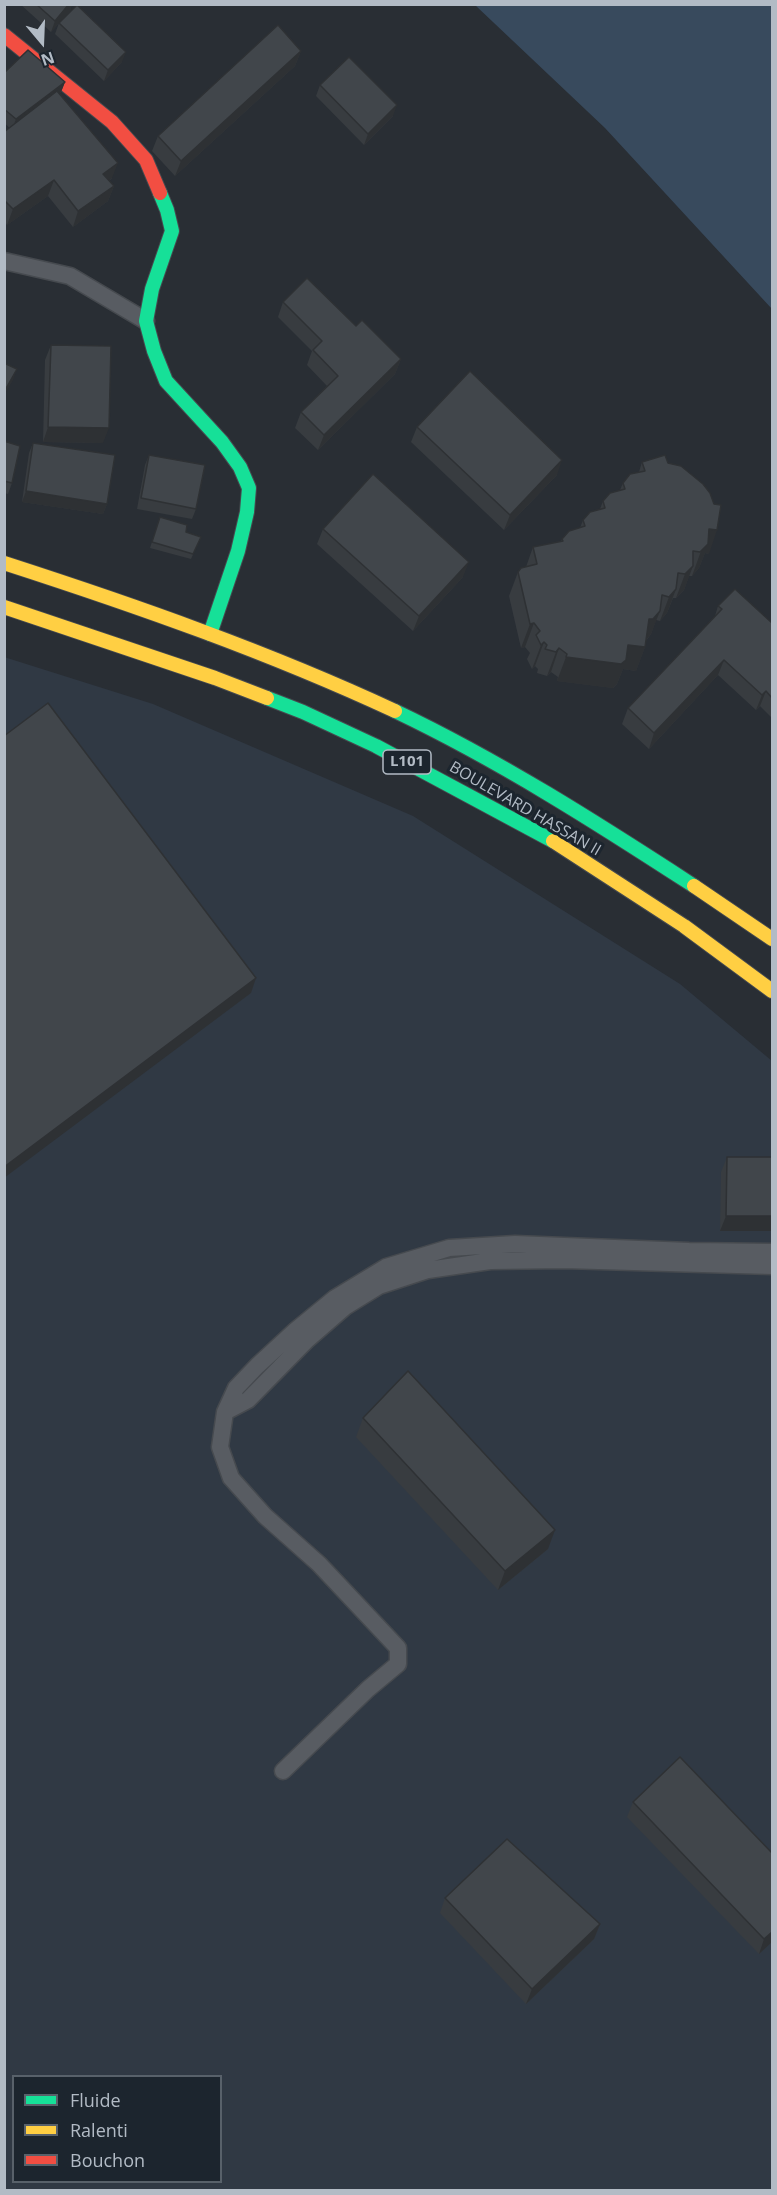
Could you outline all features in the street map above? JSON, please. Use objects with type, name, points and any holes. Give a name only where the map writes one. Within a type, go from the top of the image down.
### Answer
[{"type":"main road","points":[[4,35],[112,122],[146,160],[166,210],[172,231],[152,289],[146,321],[154,351],[166,381],[228,450],[240,467],[249,488],[247,512],[238,551],[210,633]]},
{"type":"main road","name":"BOULEVARD HASSAN II","points":[[4,562],[210,633],[299,668],[428,727],[577,810],[741,916],[772,939]]},
{"type":"main road","name":"BOULEVARD HASSAN II","points":[[4,607],[215,678],[303,712],[376,746],[547,837],[684,926],[772,991]]},
{"type":"lane","points":[[4,261],[70,276],[146,321]]},
{"type":"lane","points":[[283,1771],[368,1689],[398,1664],[399,1648],[319,1564],[266,1516],[231,1478],[220,1447],[225,1412],[236,1388],[296,1330],[335,1298],[386,1266],[449,1248],[514,1244],[772,1252]]},
{"type":"lane","points":[[225,1412],[248,1400],[307,1340],[345,1307],[379,1287],[428,1270],[490,1261],[553,1260],[772,1266]]},
{"type":"shaded area","points":[[4,657],[153,704],[413,816],[680,984],[772,1061],[772,2190],[5,2190]]},
{"type":"water","points":[[475,5],[772,5],[772,309],[605,128]]},
{"type":"building","points":[[36,4],[69,4],[55,21]]},
{"type":"building","points":[[77,5],[126,52],[108,70],[59,23]]},
{"type":"building","points":[[278,25],[301,51],[181,161],[158,136]]},
{"type":"building","points":[[28,50],[65,82],[16,119],[4,109],[4,73]]},
{"type":"building","points":[[349,57],[397,105],[368,134],[320,85]]},
{"type":"building","points":[[57,91],[118,163],[103,174],[114,186],[78,211],[54,180],[13,209],[4,200],[4,132]]},
{"type":"building","points":[[307,278],[356,326],[362,320],[401,359],[324,435],[301,412],[338,376],[313,350],[322,341],[283,302]]},
{"type":"building","points":[[51,345],[111,346],[109,428],[48,427]]},
{"type":"building","points":[[4,363],[17,369],[4,392]]},
{"type":"building","points":[[470,371],[562,460],[510,515],[417,427]]},
{"type":"building","points":[[4,441],[20,446],[12,483],[4,481]]},
{"type":"building","points":[[33,443],[115,455],[107,504],[26,491]]},
{"type":"building","points":[[149,455],[205,465],[196,509],[141,498]]},
{"type":"building","points":[[665,455],[668,463],[681,466],[703,484],[714,504],[721,505],[717,530],[709,529],[708,544],[700,552],[693,551],[693,566],[685,574],[678,573],[676,589],[669,597],[662,595],[660,611],[653,619],[649,619],[645,647],[628,645],[626,660],[621,664],[566,657],[567,654],[559,648],[556,652],[545,649],[547,645],[544,642],[541,645],[536,635],[540,631],[534,623],[530,624],[518,572],[521,568],[537,564],[533,547],[563,541],[562,539],[569,531],[585,526],[583,520],[590,512],[605,508],[603,501],[610,493],[625,489],[623,483],[630,474],[645,471],[642,462]]},
{"type":"building","points":[[373,474],[469,562],[419,616],[323,529]]},
{"type":"building","points":[[160,517],[187,525],[186,532],[201,537],[193,554],[152,542]]},
{"type":"building","points":[[735,589],[772,623],[772,698],[766,691],[762,695],[724,660],[654,733],[628,708],[722,609],[718,606]]},
{"type":"building","points":[[48,703],[256,978],[4,1167],[4,736]]},
{"type":"building","points":[[727,1157],[772,1157],[772,1216],[726,1216]]},
{"type":"building","points":[[408,1371],[555,1530],[505,1571],[363,1418]]},
{"type":"building","points":[[680,1757],[772,1853],[772,1932],[764,1939],[633,1802]]},
{"type":"building","points":[[507,1839],[600,1924],[532,1989],[445,1898]]},
{"type":"traffic: fast","points":[[160,193],[172,231],[152,289],[146,321],[154,351],[166,381],[222,442],[240,467],[249,488],[247,512],[238,551],[210,634]]},
{"type":"traffic: fast","points":[[267,698],[376,746],[553,841]]},
{"type":"traffic: fast","points":[[395,711],[510,772],[694,886]]},
{"type":"traffic: slow","points":[[4,563],[202,631],[299,669],[395,711]]},
{"type":"traffic: slow","points":[[4,607],[215,678],[267,698]]},
{"type":"traffic: slow","points":[[553,841],[684,926],[772,991]]},
{"type":"traffic: slow","points":[[694,886],[772,939]]},
{"type":"traffic: jam","points":[[4,35],[112,122],[146,160],[160,193]]}]
